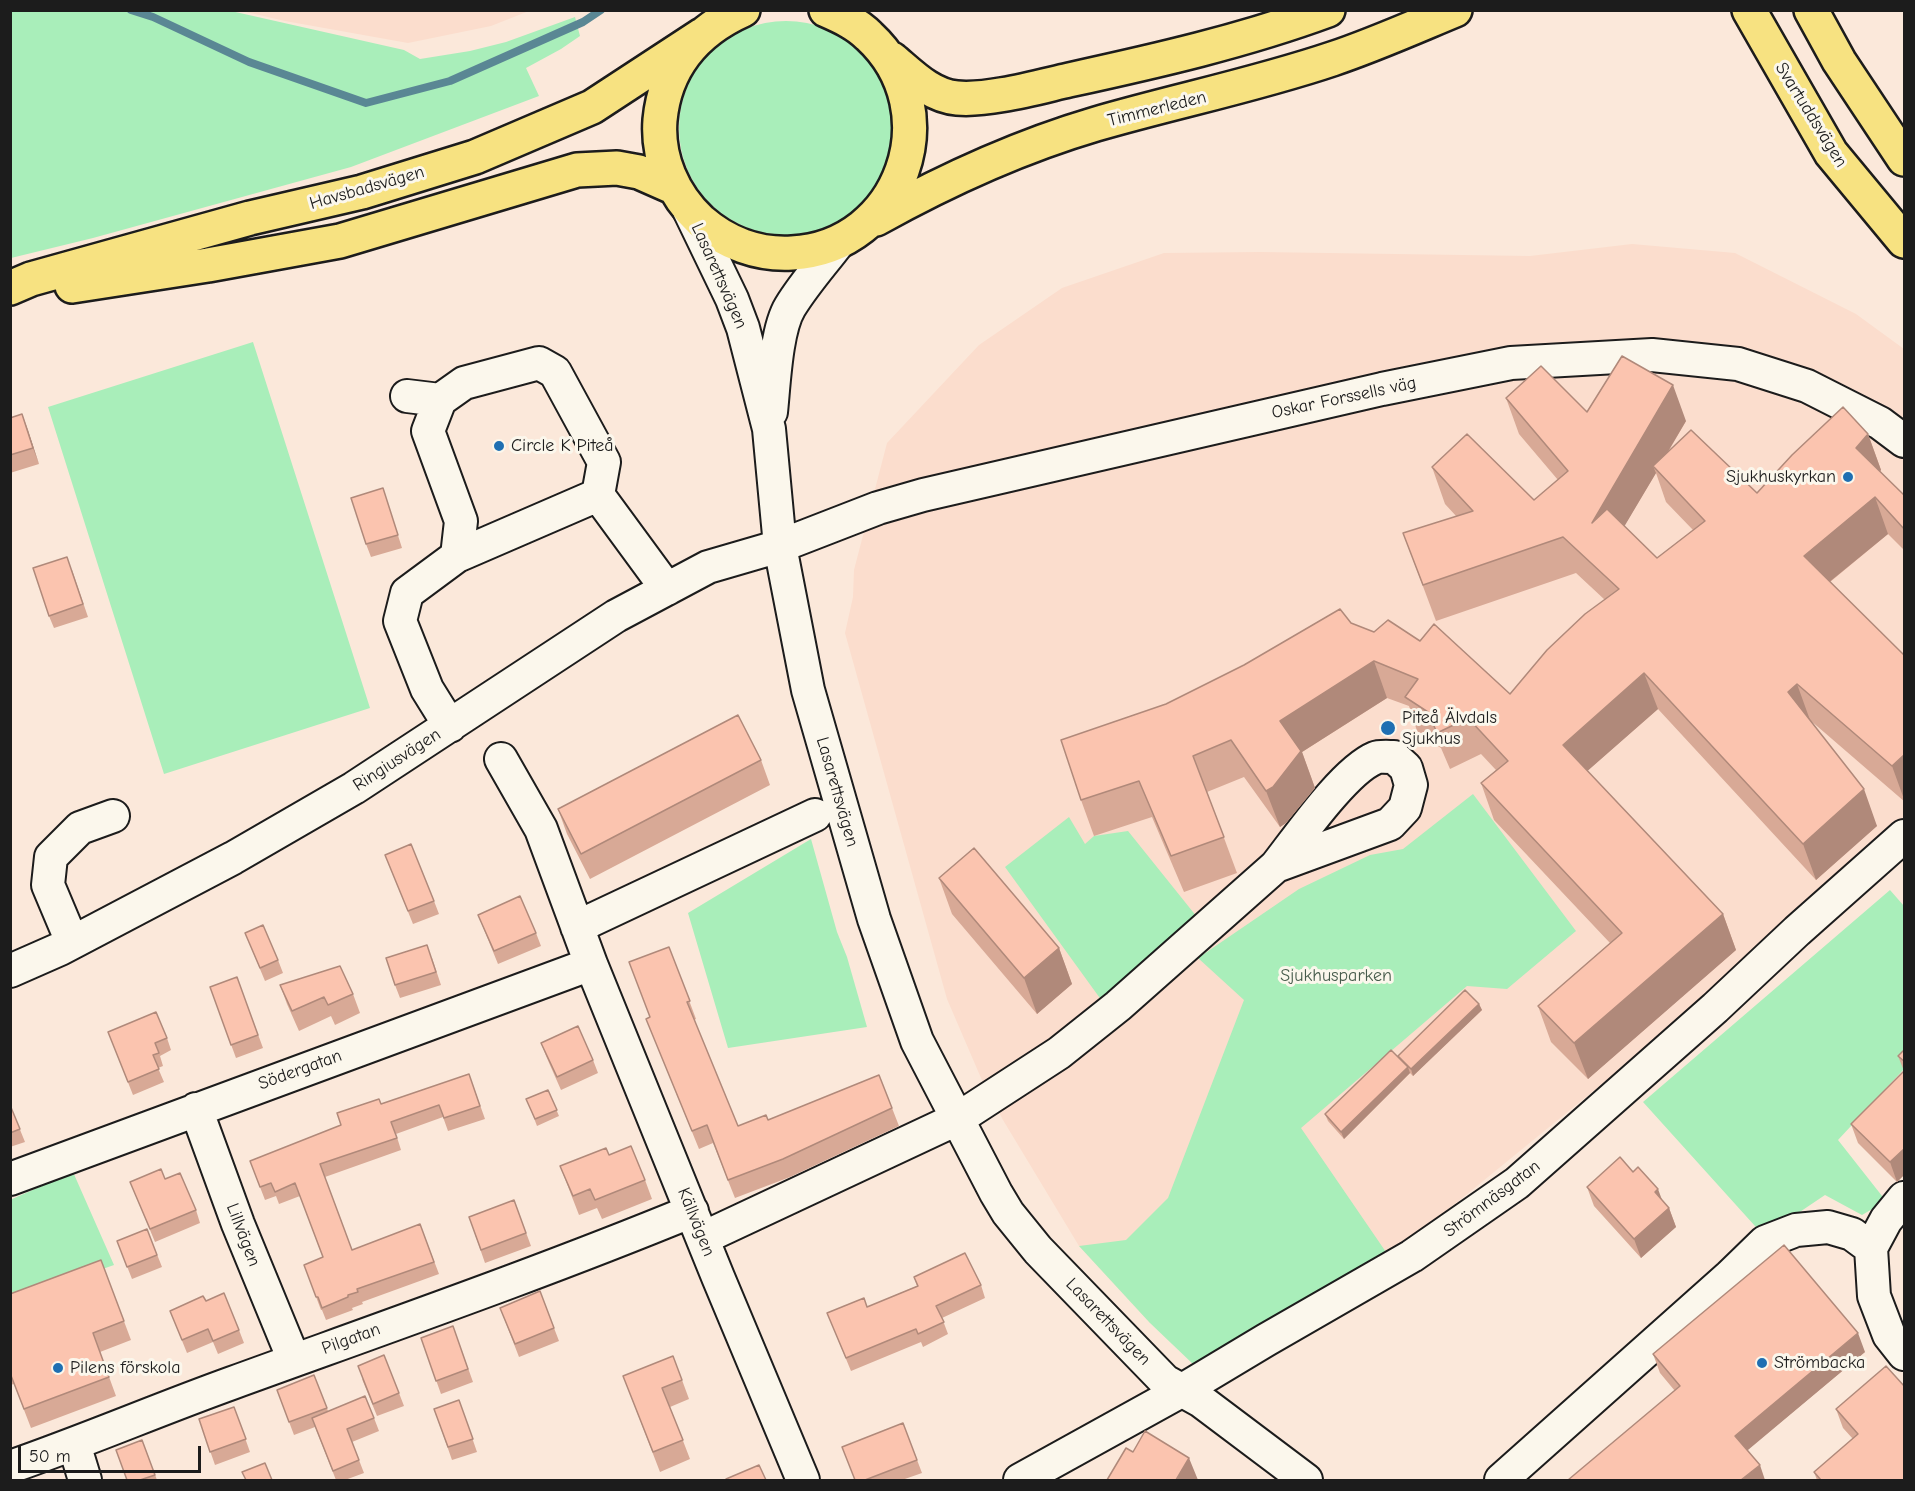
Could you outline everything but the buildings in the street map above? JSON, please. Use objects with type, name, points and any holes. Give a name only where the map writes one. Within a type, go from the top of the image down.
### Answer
[{"type":"main road","points":[[681,198],[663,160],[659,133],[662,106],[670,79],[684,55],[702,35],[723,19],[743,10]]},
{"type":"main road","points":[[826,10],[871,33],[912,77],[936,93],[956,98],[1028,89],[1132,66],[1232,40],[1328,10]]},
{"type":"main road","name":"Timmerleden","points":[[867,224],[956,176],[1018,150],[1097,124],[1204,97],[1332,59],[1455,10]]},
{"type":"main road","name":"Svartuddsvägen","points":[[1749,10],[1831,153],[1905,241]]},
{"type":"main road","points":[[1811,10],[1839,61],[1905,159]]},
{"type":"main road","points":[[10,294],[197,267],[340,241],[577,170],[617,168],[639,172],[681,198],[713,232],[743,247],[776,254],[809,252],[838,243],[867,224],[888,201],[902,173],[910,143],[909,111],[901,81],[871,33]]},
{"type":"main road","name":"Havsbadsvägen","points":[[10,288],[31,279],[250,218],[362,192],[475,157],[592,107],[702,35]]},
{"type":"street","name":"Lasarettsvägen","points":[[681,198],[732,299],[743,328],[769,429],[780,546],[808,690],[874,919],[917,1041],[996,1193],[1008,1213],[1031,1240],[1165,1381],[1201,1401],[1306,1480]]},
{"type":"street","name":"Lasarettsvägen","points":[[771,449],[771,418],[776,365],[784,323],[790,308],[838,243]]},
{"type":"street","name":"Oskar Forssells väg","points":[[780,546],[878,508],[923,495],[1373,391],[1511,363],[1652,355],[1738,364],[1807,386],[1880,423],[1905,441]]},
{"type":"street","points":[[457,556],[461,520],[428,431],[440,400],[464,383],[539,363],[555,372],[604,462],[598,495],[667,589]]},
{"type":"street","points":[[407,396],[440,400]]},
{"type":"street","points":[[450,726],[427,689],[400,621],[406,593],[457,556],[598,495]]},
{"type":"street","name":"Ringiusvägen","points":[[10,971],[72,942],[233,858],[354,788],[616,616],[708,567],[780,546]]},
{"type":"street","name":"Källvägen","points":[[501,759],[541,829],[591,964],[803,1480]]},
{"type":"street","points":[[577,927],[815,815]]},
{"type":"street","points":[[72,942],[48,885],[51,856],[80,828],[113,816]]},
{"type":"street","name":"Strömnäsgatan","points":[[1020,1480],[1181,1391],[1420,1251],[1516,1183],[1715,1008],[1797,931],[1903,840]]},
{"type":"street","points":[[959,1118],[1059,1053],[1118,1006],[1276,866]]},
{"type":"street","name":"Södergatan","points":[[10,1179],[591,964]]},
{"type":"street","name":"Lillvägen","points":[[196,1109],[238,1224],[294,1360]]},
{"type":"street","name":"Pilgatan","points":[[10,1467],[294,1360],[581,1257],[698,1225],[959,1118]]},
{"type":"street","points":[[1905,1198],[1886,1220],[1871,1248],[1874,1296],[1889,1335],[1905,1354]]},
{"type":"street","points":[[1501,1480],[1730,1276],[1765,1242],[1796,1230],[1828,1227],[1852,1234],[1871,1248]]},
{"type":"street","points":[[74,1444],[85,1480]]},
{"type":"shaded area","points":[[529,10],[491,26],[408,43],[242,11]]},
{"type":"shaded area","name":"Piteå Älvdals Sjukhus","points":[[1632,244],[1735,253],[1856,314],[1904,349],[1904,823],[1717,990],[1390,1257],[1150,1323],[1079,1246],[1003,1120],[981,1078],[947,999],[845,633],[853,597],[854,570],[887,443],[979,345],[1062,288],[1164,253],[1530,256]]},
{"type":"green space","points":[[10,11],[231,11],[404,50],[420,59],[470,51],[506,42],[575,17],[580,36],[526,68],[539,96],[351,167],[93,238],[11,258]]},
{"type":"green space","points":[[786,21],[817,26],[836,34],[854,46],[868,60],[880,78],[888,97],[893,128],[888,159],[880,178],[868,196],[854,210],[836,222],[817,230],[786,235],[755,230],[736,222],[718,210],[704,196],[692,178],[684,159],[679,128],[684,97],[692,78],[704,60],[718,46],[736,34],[755,26]]},
{"type":"green space","points":[[253,342],[370,708],[164,774],[48,407]]},
{"type":"green space","name":"Sjukhusparken","points":[[1473,794],[1576,931],[1507,989],[1467,986],[1301,1128],[1388,1255],[1194,1365],[1150,1323],[1079,1246],[1126,1240],[1168,1198],[1244,1000],[1198,958],[1299,889],[1370,855],[1403,849]]},
{"type":"green space","points":[[1069,817],[1085,844],[1094,836],[1128,831],[1197,917],[1102,1001],[1005,867]]},
{"type":"green space","points":[[811,839],[867,1027],[728,1048],[688,913]]},
{"type":"green space","points":[[1890,890],[1904,906],[1904,1069],[1838,1140],[1886,1201],[1862,1215],[1825,1195],[1764,1236],[1643,1102]]},
{"type":"green space","points":[[73,1172],[114,1265],[11,1301],[10,1200]]},
{"type":"waterway","points":[[131,10],[153,17],[249,62],[366,103],[450,81],[583,22],[601,10]]},
{"type":"place","name":"Circle K Piteå","points":[[499,446]]},
{"type":"place","name":"Sjukhuskyrkan","points":[[1848,477]]},
{"type":"place","name":"Piteå Älvdals Sjukhus","points":[[1388,728]]},
{"type":"place","name":"Strömbacka","points":[[1762,1363]]},
{"type":"place","name":"Pilens förskola","points":[[58,1368]]}]
